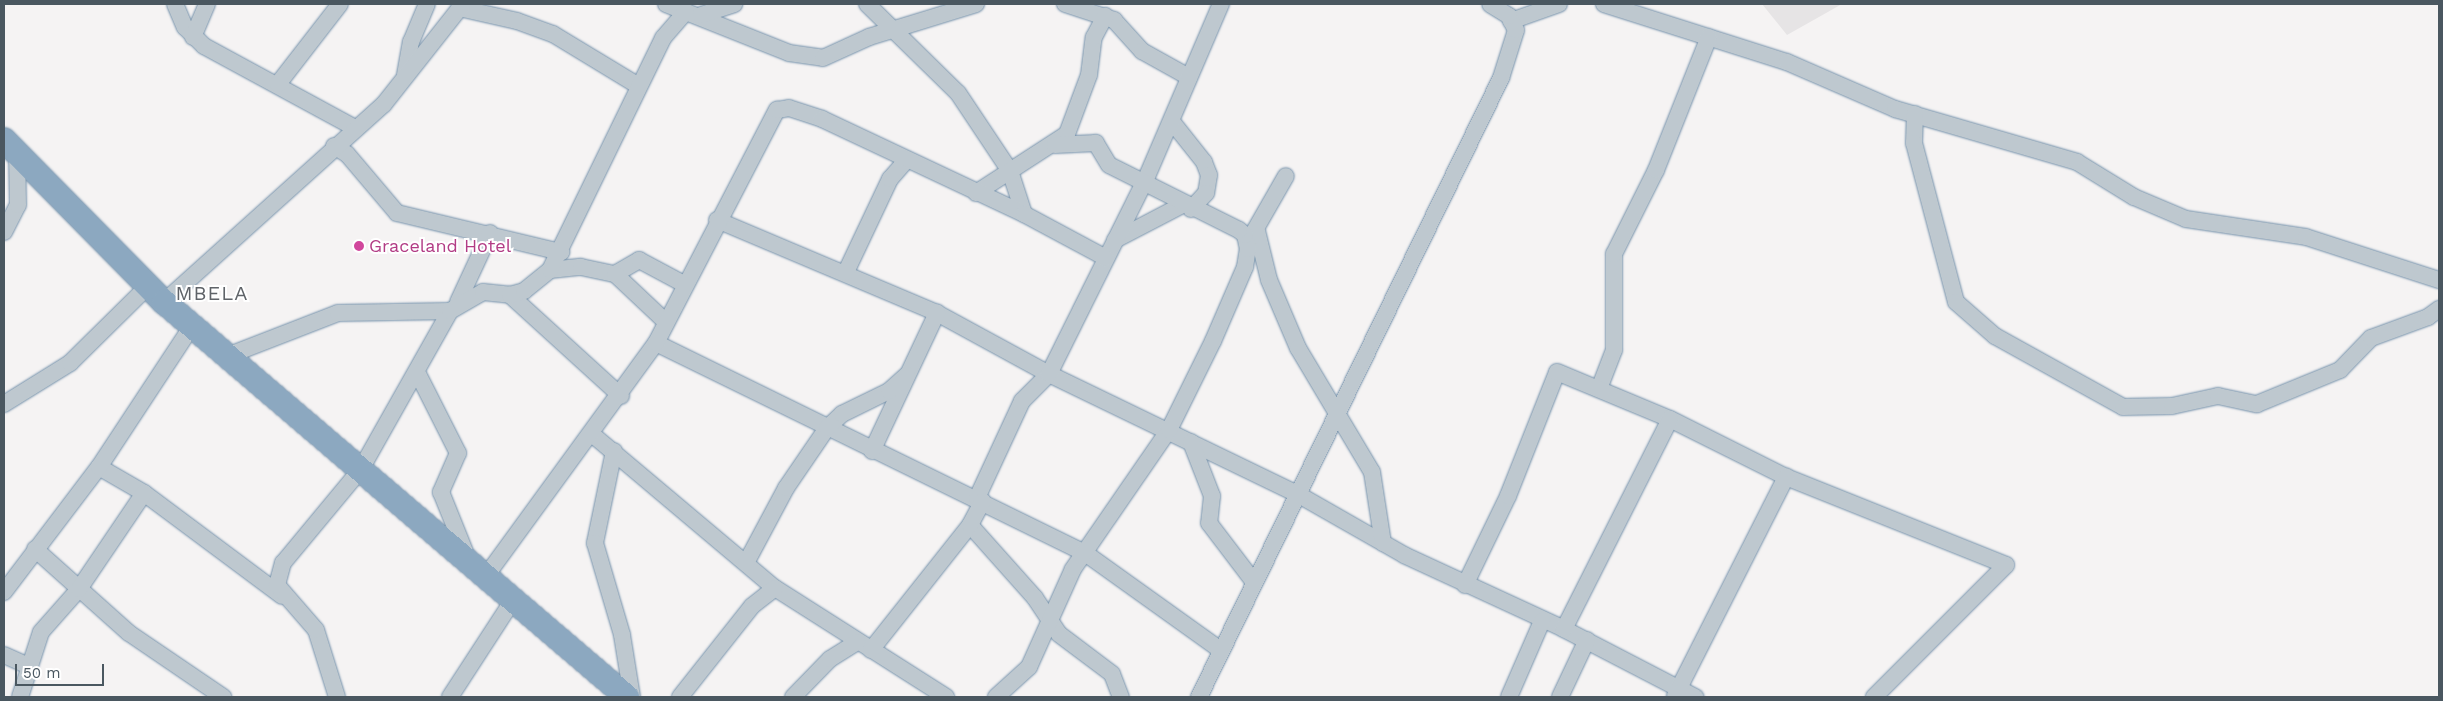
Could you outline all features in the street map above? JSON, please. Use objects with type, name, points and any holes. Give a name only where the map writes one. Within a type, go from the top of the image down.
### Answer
[{"type":"highway","points":[[10,148],[156,294],[627,697]]},
{"type":"street","points":[[176,4],[193,37],[355,128]]},
{"type":"street","points":[[193,37],[207,4]]},
{"type":"street","points":[[278,84],[340,4]]},
{"type":"street","points":[[405,77],[412,42],[428,4]]},
{"type":"street","points":[[678,8],[734,4]]},
{"type":"street","points":[[867,4],[951,84],[1010,171],[1024,214]]},
{"type":"street","points":[[678,8],[811,58],[822,58],[932,10],[972,4]]},
{"type":"street","points":[[1065,4],[1105,16],[1142,51],[1189,77]]},
{"type":"street","points":[[871,650],[970,525],[1022,400],[1049,374],[1174,123],[1189,77],[1221,4]]},
{"type":"street","points":[[1199,697],[1219,649],[1299,495],[1500,78],[1516,30],[1510,21],[1490,4]]},
{"type":"street","points":[[1510,21],[1559,4]]},
{"type":"street","points":[[1604,4],[1787,62],[1915,114],[2077,162],[2134,197],[2186,219],[2306,237],[2439,280]]},
{"type":"street","points":[[4,404],[70,364],[384,104],[461,6],[517,20],[553,34],[639,86]]},
{"type":"street","points":[[227,356],[338,313],[454,307],[483,292],[510,295],[535,284],[550,270],[561,252],[678,8]]},
{"type":"street","points":[[976,192],[1055,145],[1072,125],[1089,75],[1094,37],[1105,16]]},
{"type":"street","points":[[1599,389],[1614,350],[1614,254],[1656,170],[1709,37]]},
{"type":"street","points":[[417,372],[458,453],[441,492],[478,569],[593,435],[656,343],[717,220],[777,110],[789,108],[822,119],[905,162],[1024,214],[1106,258]]},
{"type":"street","points":[[1915,114],[1914,142],[1956,302],[1995,336],[2123,407],[2172,406],[2218,396],[2257,404],[2340,370],[2371,338],[2439,309]]},
{"type":"street","points":[[1115,240],[1187,207],[1206,193],[1209,175],[1204,162],[1174,123]]},
{"type":"street","points":[[1055,145],[1096,144],[1109,164],[1145,181],[1187,207],[1253,236],[1269,280],[1298,348],[1338,412],[1372,472],[1383,543]]},
{"type":"street","points":[[334,146],[347,154],[397,213],[490,233],[561,252]]},
{"type":"street","points":[[4,232],[18,204],[10,148]]},
{"type":"street","points":[[888,153],[890,179]]},
{"type":"street","points":[[846,272],[890,179],[905,162]]},
{"type":"street","points":[[996,697],[1028,667],[1050,617],[1085,552],[1168,430],[1245,267],[1253,236],[1286,176]]},
{"type":"street","points":[[1136,198],[1165,195]]},
{"type":"street","points":[[717,220],[846,272],[938,313],[1049,374],[1299,495],[1383,543],[1464,585],[1587,640],[1677,692],[1695,697]]},
{"type":"street","points":[[282,596],[277,585],[284,563],[361,469],[454,307],[490,233]]},
{"type":"street","points":[[616,274],[639,260],[684,284]]},
{"type":"street","points":[[550,270],[581,267],[616,274],[666,322]]},
{"type":"street","points":[[510,295],[621,396]]},
{"type":"street","points":[[872,452],[938,313]]},
{"type":"street","points":[[4,592],[99,467],[192,326]]},
{"type":"street","points":[[656,343],[872,452],[980,500],[1085,552],[1219,649]]},
{"type":"street","points":[[1464,585],[1508,496],[1558,372],[1670,419],[1786,478],[2006,565],[1874,697]]},
{"type":"street","points":[[810,420],[842,414],[889,391],[907,376]]},
{"type":"street","points":[[746,564],[786,488],[827,428],[842,414]]},
{"type":"street","points":[[1564,629],[1670,419]]},
{"type":"street","points":[[593,435],[768,584],[946,697]]},
{"type":"street","points":[[1191,442],[1212,496],[1209,523],[1254,582]]},
{"type":"street","points":[[614,451],[596,543],[622,635],[632,697]]},
{"type":"street","points":[[99,467],[144,493],[282,596],[316,630],[332,692]]},
{"type":"street","points":[[1677,692],[1786,478]]},
{"type":"street","points":[[20,697],[42,632],[79,590],[144,493]]},
{"type":"street","points":[[970,525],[1050,617],[1064,639],[1112,674],[1121,697]]},
{"type":"street","points":[[35,549],[79,590],[137,638],[223,697]]},
{"type":"street","points":[[680,697],[768,584]]},
{"type":"street","points":[[450,697],[513,600]]},
{"type":"street","points":[[1510,697],[1542,621]]},
{"type":"street","points":[[1560,697],[1587,640]]},
{"type":"street","points":[[793,697],[830,659],[857,642]]},
{"type":"street","points":[[4,655],[29,666]]},
{"type":"street","points":[[920,681],[924,697]]},
{"type":"shaded area","points":[[1762,4],[1842,4],[1787,35]]},
{"type":"place","name":"Graceland Hotel","points":[[359,246]]},
{"type":"district","name":"MBELA","points":[[212,293]]}]
